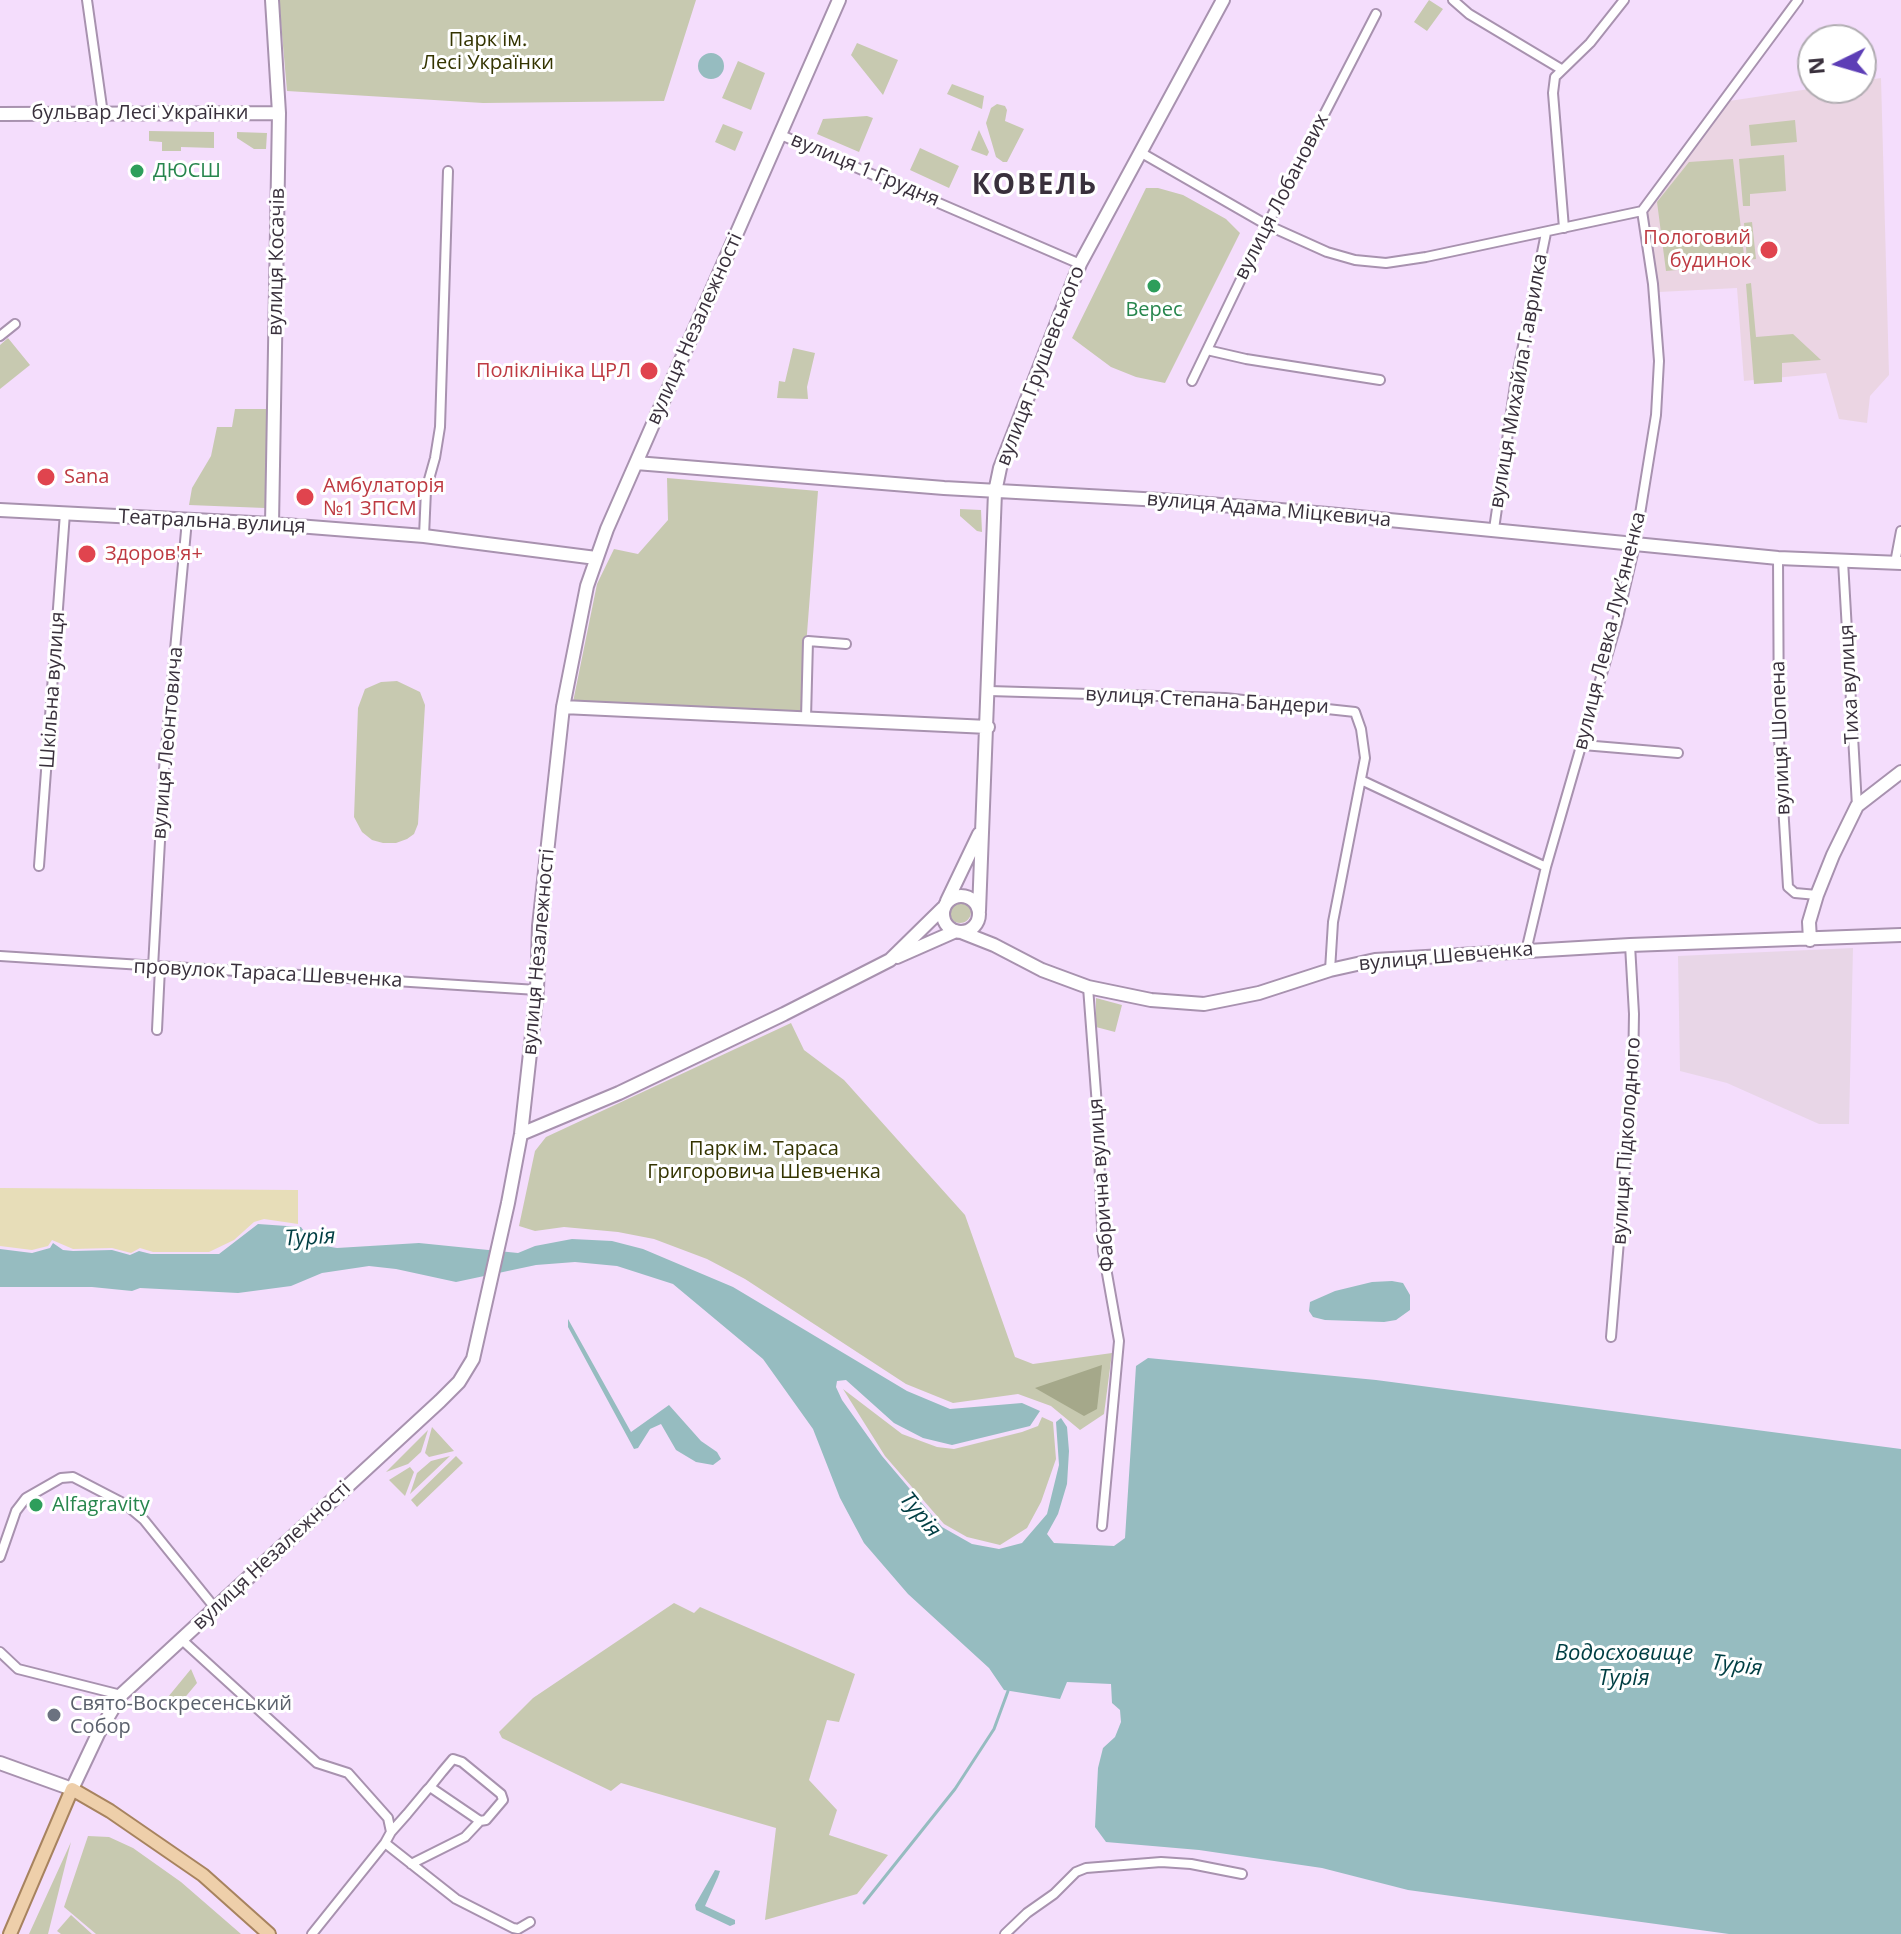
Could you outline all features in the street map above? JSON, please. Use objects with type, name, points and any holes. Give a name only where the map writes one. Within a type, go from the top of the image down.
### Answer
[{"type":"main road","points":[[10,1934],[72,1789],[110,1811],[203,1875],[269,1934]]},
{"type":"street","points":[[87,0],[103,114]]},
{"type":"street","name":"вулиця Косачів","points":[[272,0],[279,113],[272,524]]},
{"type":"street","name":"вулиця Незалежності","points":[[72,1789],[121,1695],[459,1382],[473,1359],[521,1134],[537,990],[539,926],[563,707],[578,622],[596,558],[839,0]]},
{"type":"street","name":"вулиця Грушевського","points":[[890,960],[945,905],[983,828],[995,492],[1004,454],[1080,264],[1223,0]]},
{"type":"street","points":[[1453,0],[1469,14],[1561,69],[1590,43],[1624,0]]},
{"type":"street","points":[[1140,152],[1267,225],[1327,252],[1355,260],[1386,263],[1426,257],[1642,211],[1798,0]]},
{"type":"street","name":"вулиця Лобанових","points":[[1192,381],[1267,225],[1376,14]]},
{"type":"street","name":"вулиця Михайла Гаврилка","points":[[1561,69],[1555,77],[1553,93],[1564,228]]},
{"type":"street","name":"бульвар Лесі Українки","points":[[0,114],[279,113]]},
{"type":"street","name":"вулиця 1 Грудня","points":[[781,135],[1080,264]]},
{"type":"street","points":[[424,536],[426,490],[440,427],[448,171]]},
{"type":"street","name":"вулиця Левка Лукʼяненка","points":[[1526,951],[1546,867],[1583,745],[1635,545],[1656,415],[1659,361],[1653,284],[1642,211]]},
{"type":"street","name":"вулиця Михайла Гаврилка","points":[[1494,529],[1515,385],[1546,233]]},
{"type":"street","points":[[0,336],[15,324]]},
{"type":"street","points":[[1207,350],[1380,380]]},
{"type":"street","name":"вулиця Адама Міцкевича","points":[[636,463],[995,492],[1161,500],[1778,558],[1898,563]]},
{"type":"street","name":"Театральна вулиця","points":[[0,510],[272,524],[424,536],[596,558]]},
{"type":"street","name":"Шкільна вулиця","points":[[39,866],[65,513]]},
{"type":"street","name":"вулиця Леонтовича","points":[[157,1030],[156,968],[164,769],[187,520]]},
{"type":"street","points":[[1898,563],[1901,531]]},
{"type":"street","name":"вулиця Шопена","points":[[1778,558],[1779,739],[1788,887],[1795,893],[1817,895]]},
{"type":"street","name":"Тиха вулиця","points":[[1843,561],[1857,806]]},
{"type":"street","points":[[806,718],[808,641],[846,644]]},
{"type":"street","name":"вулиця Степана Бандери","points":[[989,691],[1225,698],[1355,712],[1365,758],[1333,922],[1330,970]]},
{"type":"street","points":[[563,707],[988,727]]},
{"type":"street","points":[[1583,745],[1678,753]]},
{"type":"street","points":[[1810,940],[1809,922],[1817,895],[1857,806],[1901,772]]},
{"type":"street","points":[[1361,780],[1546,867]]},
{"type":"street","points":[[521,1134],[633,1086],[890,960],[973,928],[979,914],[983,828]]},
{"type":"street","points":[[958,932],[943,919],[945,905],[950,898],[962,895],[974,900],[994,945]]},
{"type":"street","name":"вулиця Шевченка","points":[[958,932],[1088,987],[1151,1000],[1204,1004],[1259,993],[1330,970],[1375,960],[1630,945],[1901,935]]},
{"type":"street","name":"вулиця Підколодного","points":[[1611,1337],[1633,1073],[1630,945]]},
{"type":"street","name":"провулок Тараса Шевченка","points":[[0,956],[537,990]]},
{"type":"street","name":"Фабрична вулиця","points":[[1088,987],[1103,1251],[1119,1341],[1102,1526]]},
{"type":"street","points":[[0,1557],[16,1511],[26,1498],[61,1478],[73,1477],[125,1504],[144,1520],[215,1608]]},
{"type":"street","points":[[181,1639],[317,1763],[348,1773],[382,1808],[391,1832]]},
{"type":"street","points":[[0,1652],[18,1669],[121,1695]]},
{"type":"street","points":[[312,1934],[391,1832],[453,1759],[462,1762],[501,1794],[503,1800],[486,1820],[480,1821],[457,1842],[411,1864]]},
{"type":"street","points":[[0,1763],[72,1789]]},
{"type":"street","points":[[430,1787],[480,1821]]},
{"type":"street","points":[[385,1843],[456,1899],[518,1929],[530,1922]]},
{"type":"street","points":[[1005,1934],[1076,1872],[1086,1868],[1161,1862],[1191,1864],[1242,1874]]},
{"type":"shaded area","name":"Пологовий будинок","points":[[1881,78],[1889,375],[1870,396],[1867,423],[1839,419],[1826,373],[1744,381],[1737,288],[1659,292],[1646,212],[1729,101],[1797,91],[1797,104],[1877,104],[1877,79]]},
{"type":"shaded area","points":[[1853,948],[1849,1124],[1819,1124],[1727,1083],[1680,1071],[1678,956]]},
{"type":"shaded area","points":[[1102,1365],[1097,1409],[1084,1416],[1035,1388]]},
{"type":"green space","name":"Парк ім. Лесі Українки","points":[[279,0],[696,0],[664,101],[483,103],[287,91]]},
{"type":"green space","points":[[1429,0],[1443,9],[1427,31],[1414,22]]},
{"type":"green space","points":[[857,43],[898,60],[883,95],[851,55]]},
{"type":"green space","points":[[738,61],[765,73],[751,110],[722,98]]},
{"type":"green space","points":[[952,84],[984,96],[982,109],[947,94]]},
{"type":"green space","points":[[997,104],[1005,106],[1007,110],[1005,121],[1024,129],[1007,162],[996,157],[986,123],[991,108]]},
{"type":"green space","points":[[873,118],[859,152],[817,134],[823,119]]},
{"type":"green space","points":[[1795,120],[1797,142],[1751,146],[1749,125]]},
{"type":"green space","points":[[723,124],[743,132],[735,151],[715,142]]},
{"type":"green space","points":[[979,130],[989,152],[987,156],[971,150]]},
{"type":"green space","points":[[149,131],[214,132],[214,148],[181,147],[181,151],[162,151],[162,142],[149,141]]},
{"type":"green space","points":[[237,132],[267,133],[266,149],[254,149],[237,138]]},
{"type":"green space","points":[[920,148],[959,166],[949,188],[910,170]]},
{"type":"green space","points":[[1784,155],[1786,191],[1750,194],[1750,206],[1743,206],[1739,159]]},
{"type":"green space","points":[[1733,159],[1745,264],[1666,271],[1657,202],[1689,162]]},
{"type":"green space","points":[[1146,188],[1183,195],[1226,219],[1240,233],[1165,383],[1136,377],[1111,367],[1072,338]]},
{"type":"green space","points":[[1752,222],[1756,259],[1747,260],[1744,223]]},
{"type":"green space","points":[[1751,283],[1756,337],[1793,334],[1821,360],[1782,363],[1782,382],[1754,384],[1746,284]]},
{"type":"green space","points":[[8,338],[30,365],[0,389],[0,345]]},
{"type":"green space","points":[[793,348],[815,353],[807,387],[808,399],[777,398],[779,381],[785,382]]},
{"type":"green space","points":[[235,409],[267,409],[265,508],[189,505],[192,488],[211,456],[217,427],[232,427]]},
{"type":"green space","points":[[667,478],[818,491],[801,711],[573,702],[597,584],[614,549],[638,554],[668,520]]},
{"type":"green space","points":[[960,509],[981,510],[982,532],[960,516]]},
{"type":"green space","points":[[397,681],[420,692],[425,705],[418,824],[414,834],[407,839],[383,843],[372,840],[362,832],[354,817],[358,708],[365,689],[381,682]]},
{"type":"green space","points":[[960,901],[968,904],[971,912],[968,920],[960,923],[952,920],[949,912],[952,904]]},
{"type":"green space","points":[[1096,998],[1122,1005],[1115,1032],[1096,1027]]},
{"type":"green space","name":"Парк ім. Тараса Григоровича Шевченка","points":[[791,1023],[804,1050],[844,1080],[965,1215],[1015,1357],[1033,1364],[1112,1353],[1104,1414],[1080,1430],[1051,1406],[1018,1394],[953,1403],[906,1384],[745,1279],[707,1259],[654,1239],[618,1232],[564,1227],[535,1231],[519,1226],[535,1151],[546,1137]]},
{"type":"green space","points":[[843,1389],[902,1434],[937,1447],[954,1449],[1022,1432],[1038,1426],[1042,1417],[1053,1422],[1056,1459],[1041,1502],[1027,1528],[1000,1545],[967,1537],[944,1524],[885,1456]]},
{"type":"green space","points":[[432,1427],[454,1451],[429,1457],[425,1453]]},
{"type":"green space","points":[[428,1430],[421,1452],[408,1464],[386,1472]]},
{"type":"green space","points":[[450,1456],[410,1494],[417,1473],[431,1461]]},
{"type":"green space","points":[[456,1456],[463,1463],[417,1507],[411,1500]]},
{"type":"green space","points":[[410,1467],[414,1472],[405,1496],[389,1480]]},
{"type":"green space","points":[[674,1603],[694,1613],[700,1607],[855,1674],[839,1722],[827,1720],[809,1780],[837,1810],[829,1835],[888,1855],[857,1894],[765,1920],[776,1828],[621,1783],[611,1791],[502,1738],[499,1732],[533,1698]]},
{"type":"green space","points":[[191,1669],[197,1683],[182,1701],[168,1697]]},
{"type":"green space","points":[[88,1836],[109,1837],[133,1848],[181,1882],[241,1934],[96,1934],[64,1907]]},
{"type":"green space","points":[[71,1842],[48,1934],[29,1934]]},
{"type":"green space","points":[[71,1915],[92,1934],[61,1934],[57,1931]]},
{"type":"sand","points":[[0,1188],[298,1190],[298,1224],[264,1219],[254,1222],[234,1240],[209,1252],[153,1252],[140,1248],[131,1253],[112,1248],[73,1249],[52,1240],[48,1246],[32,1250],[0,1246]]},
{"type":"water","points":[[711,53],[720,57],[724,66],[720,75],[711,79],[702,75],[698,66],[702,57]]},
{"type":"water","name":"Водосховище Турія","points":[[258,1224],[301,1227],[313,1244],[337,1248],[419,1243],[518,1253],[535,1246],[572,1239],[612,1241],[643,1249],[733,1287],[907,1391],[950,1409],[1022,1403],[1040,1411],[1030,1426],[952,1445],[923,1438],[894,1423],[846,1380],[837,1381],[836,1387],[882,1456],[942,1527],[972,1544],[999,1549],[1022,1543],[1047,1514],[1059,1465],[1056,1422],[1061,1418],[1067,1427],[1067,1484],[1058,1514],[1047,1534],[1054,1543],[1114,1546],[1125,1538],[1136,1366],[1148,1358],[1376,1380],[1901,1449],[1901,1934],[1729,1934],[1408,1890],[1322,1868],[1199,1850],[1106,1842],[1095,1827],[1098,1768],[1103,1748],[1115,1737],[1121,1722],[1120,1710],[1112,1703],[1111,1684],[1067,1682],[1060,1699],[1004,1690],[989,1668],[908,1594],[864,1543],[840,1498],[813,1429],[763,1359],[673,1284],[617,1266],[575,1262],[536,1265],[456,1282],[369,1266],[322,1273],[291,1286],[238,1293],[140,1288],[132,1291],[92,1287],[0,1287],[0,1249],[32,1253],[50,1248],[53,1243],[63,1250],[112,1250],[130,1255],[139,1251],[151,1254],[219,1254]]},
{"type":"water","points":[[1372,1282],[1403,1283],[1410,1295],[1410,1310],[1396,1320],[1325,1320],[1313,1317],[1309,1311],[1310,1302],[1335,1291]]},
{"type":"water","points":[[568,1319],[631,1432],[669,1405],[721,1459],[713,1465],[696,1462],[676,1450],[661,1424],[650,1429],[638,1448],[634,1449],[568,1327]]},
{"type":"water","points":[[715,1870],[720,1871],[705,1906],[735,1920],[735,1924],[730,1926],[696,1910],[695,1905]]},
{"type":"waterway","points":[[864,1903],[955,1789],[994,1729],[1008,1691]]},
{"type":"place","name":"ДЮСШ","points":[[137,171]]},
{"type":"place","name":"Пологовий будинок","points":[[1769,250]]},
{"type":"place","name":"Верес","points":[[1154,286]]},
{"type":"place","name":"Поліклініка ЦРЛ","points":[[649,371]]},
{"type":"place","name":"Sana","points":[[46,477]]},
{"type":"place","name":"Амбулаторія №1 ЗПСМ","points":[[305,497]]},
{"type":"place","name":"Здоров'я+","points":[[87,554]]},
{"type":"place","name":"Alfagravity","points":[[36,1505]]},
{"type":"place","name":"Свято-Воскресенський Собор","points":[[54,1715]]},
{"type":"district","name":"КОВЕЛЬ","points":[[1035,186]]},
{"type":"water label","name":"Турія","points":[[310,1238]]},
{"type":"water label","name":"Турія","points":[[920,1515]]},
{"type":"water label","name":"Турія","points":[[1737,1666]]}]
